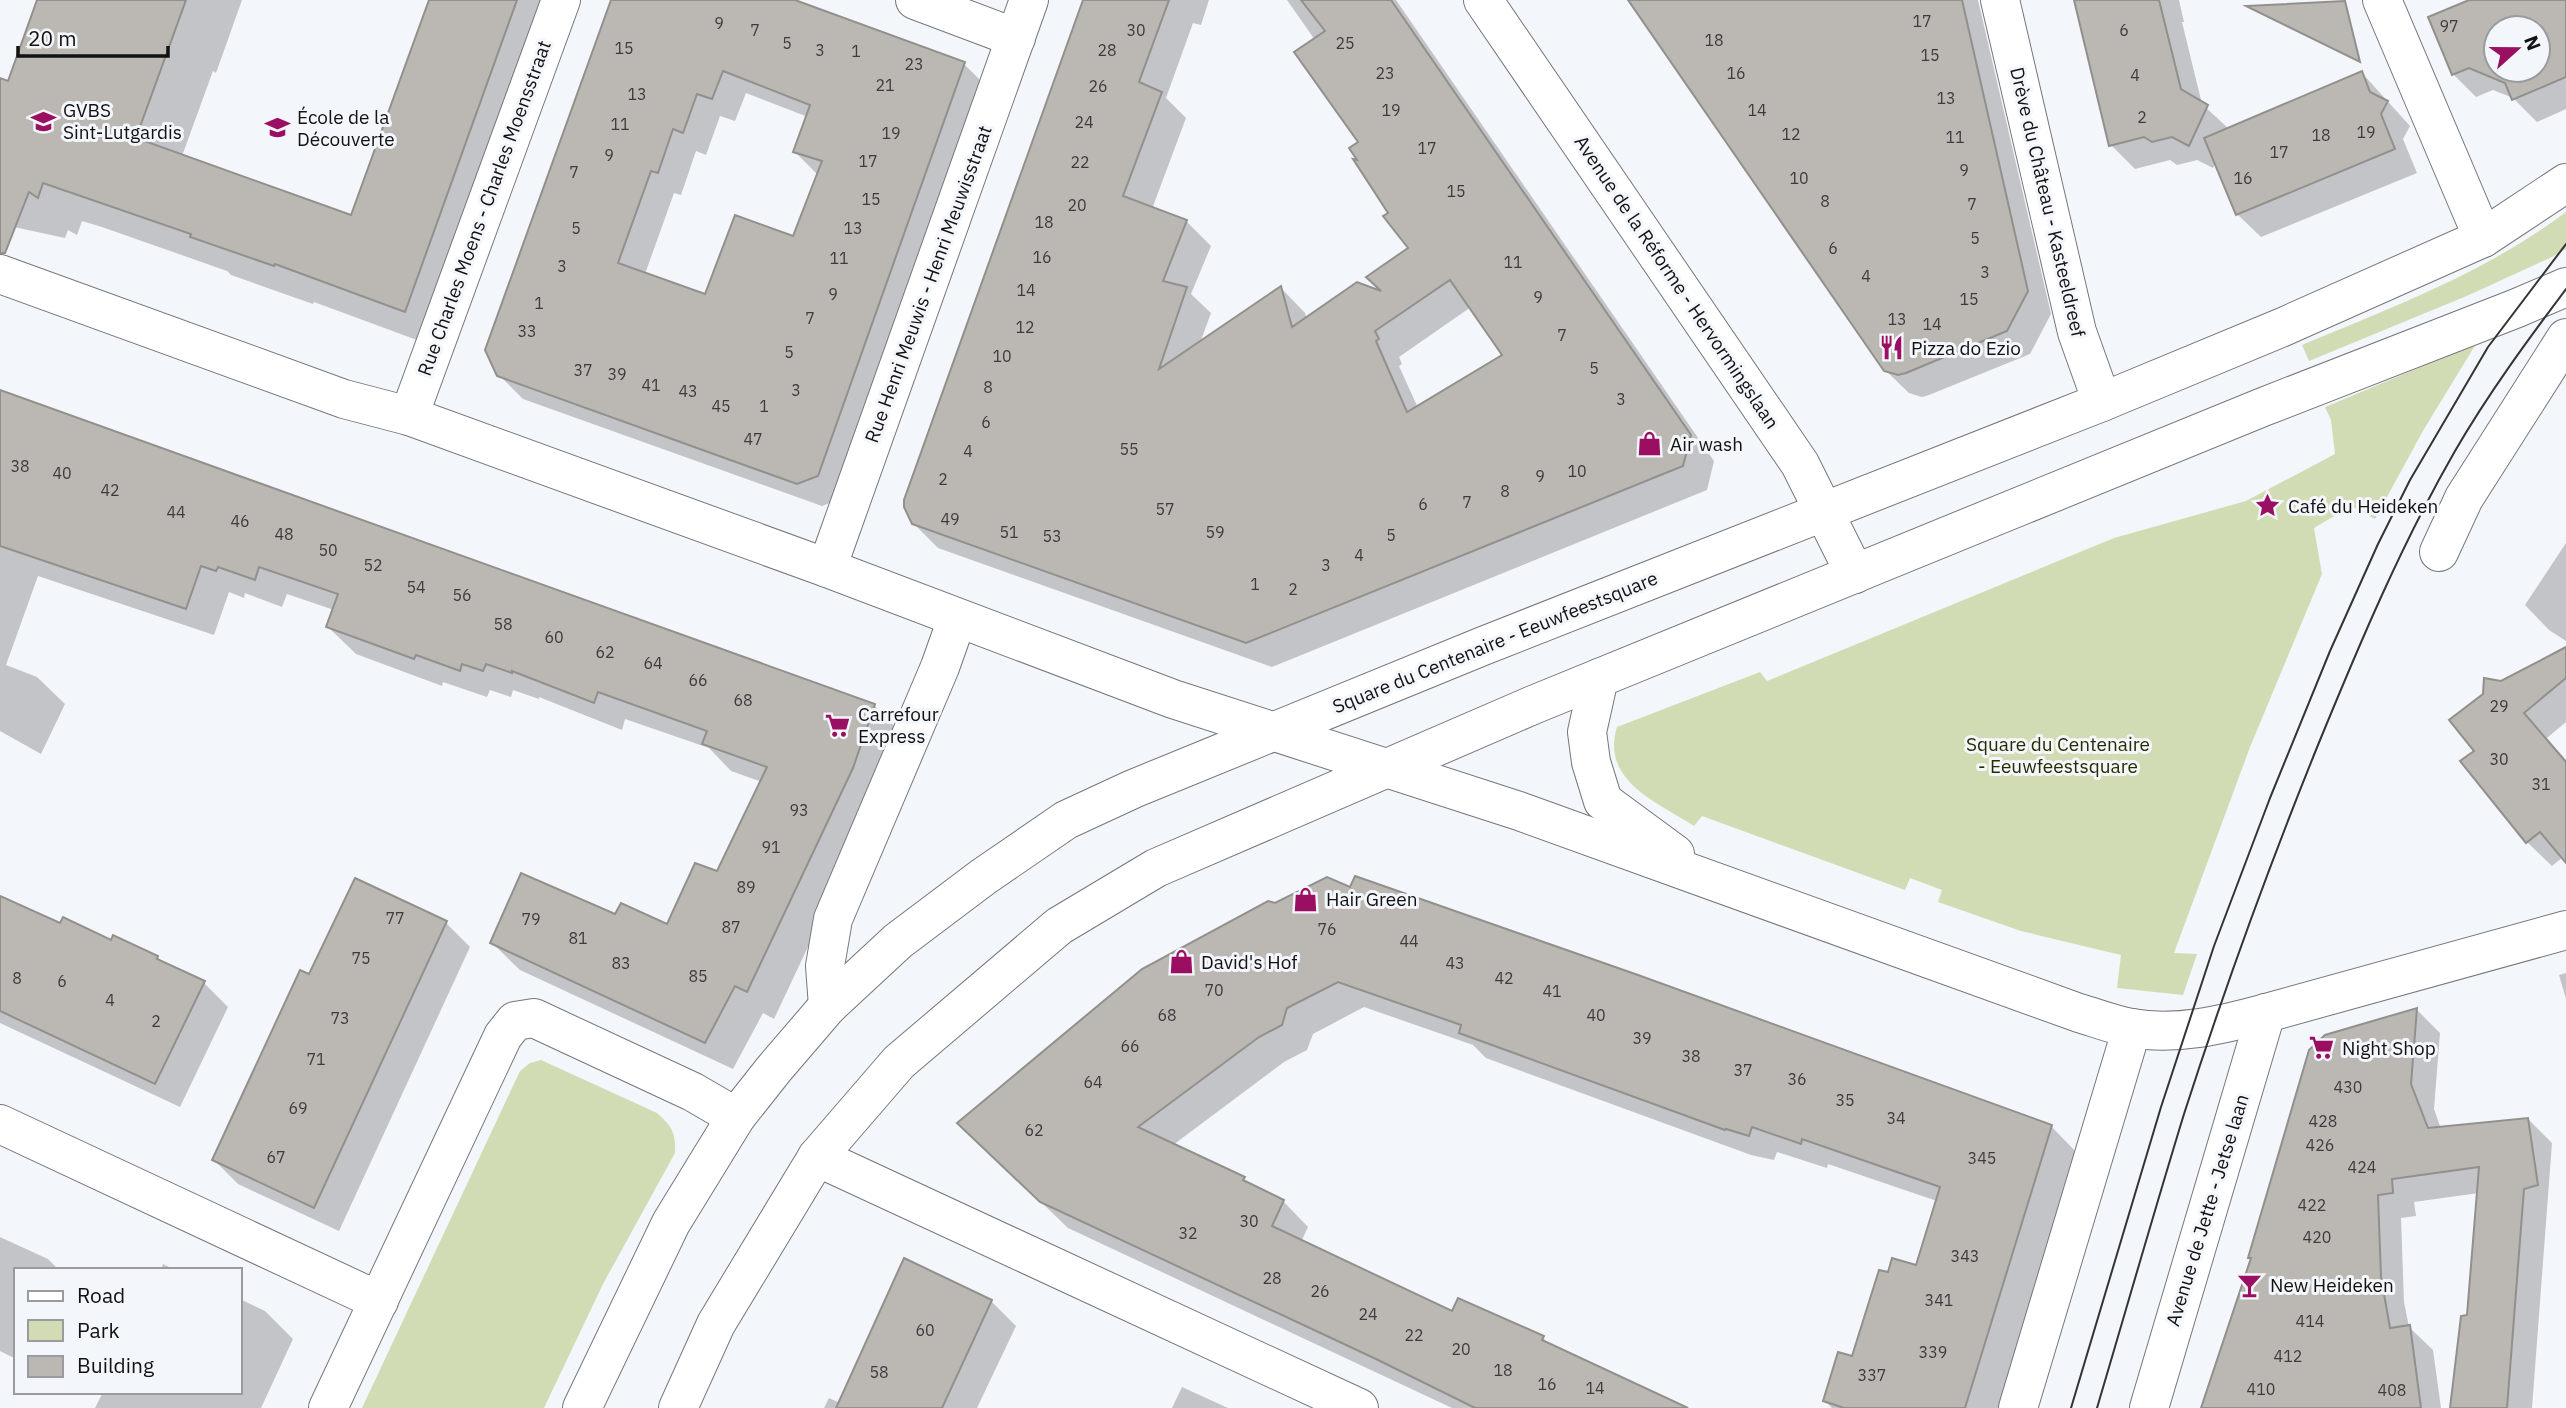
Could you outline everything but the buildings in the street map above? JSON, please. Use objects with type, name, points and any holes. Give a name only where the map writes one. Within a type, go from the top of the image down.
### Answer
[{"type":"street","name":"Rue Charles Moens - Charles Moensstraat","points":[[409,416],[561,0]]},
{"type":"street","points":[[915,0],[1016,38]]},
{"type":"street","name":"Rue Henri Meuwis - Henri Meuwisstraat","points":[[827,568],[1029,0]]},
{"type":"street","name":"Avenue de la Réforme - Hervormingslaan","points":[[1483,0],[1800,464],[1855,574]]},
{"type":"street","name":"Drève du Château - Kasteeldreef","points":[[2000,0],[2077,332],[2102,402]]},
{"type":"street","points":[[2382,0],[2483,238]]},
{"type":"street","name":"Square du Centenaire - Eeuwfeestsquare","points":[[582,1408],[671,1223],[736,1117],[828,1006],[898,941],[983,877],[1066,820],[1133,789],[1275,731],[2102,402],[2283,327],[2483,238],[2566,183]]},
{"type":"street","points":[[0,274],[344,399],[409,416],[827,568],[1174,699],[1519,811],[2079,1013],[2132,1028],[2186,1030],[2213,1027],[2566,930]]},
{"type":"street","points":[[678,1408],[716,1324],[817,1157],[899,1062],[1059,926],[1169,861],[1599,678],[2263,407],[2566,287]]},
{"type":"street","points":[[2439,552],[2464,498],[2566,338]]},
{"type":"street","points":[[828,1006],[825,966],[832,919],[940,667],[957,619]]},
{"type":"street","points":[[1599,678],[1587,732],[1591,762],[1603,801],[1707,878]]},
{"type":"street","name":"Avenue de Jette - Jetse laan","points":[[2149,1408],[2266,1013]]},
{"type":"street","points":[[328,1408],[503,1036],[515,1021],[534,1018],[693,1092],[736,1117]]},
{"type":"street","points":[[2018,1408],[2132,1028]]},
{"type":"street","points":[[0,1124],[379,1301]]},
{"type":"street","points":[[817,1157],[1359,1408]]},
{"type":"green space","points":[[2566,212],[2566,249],[2554,256],[2469,295],[2309,361],[2302,345],[2471,271],[2535,234]]},
{"type":"green space","name":"Square du Centenaire - Eeuwfeestsquare","points":[[2476,344],[2424,429],[2375,519],[2351,506],[2314,528],[2322,574],[2250,747],[2174,953],[2197,954],[2183,995],[2117,988],[2121,955],[2021,931],[1938,902],[1942,890],[1910,878],[1905,890],[1702,816],[1694,826],[1636,788],[1617,762],[1614,746],[1617,727],[1760,672],[1767,681],[2114,538],[2246,501],[2335,454],[2331,420],[2325,407]]},
{"type":"green space","points":[[541,1060],[657,1113],[672,1130],[675,1146],[675,1153],[603,1284],[544,1408],[362,1408],[520,1071],[530,1063]]},
{"type":"tram line","points":[[2071,1408],[2161,1107],[2214,946],[2330,651],[2410,480],[2488,347],[2566,244]]},
{"type":"tram line","points":[[2097,1408],[2184,1114],[2215,1021],[2282,836],[2349,670],[2399,559],[2455,451],[2494,388],[2566,289]]},
{"type":"place","name":"GVBS Sint-Lutgardis","points":[[43,121]]},
{"type":"place","name":"École de la Découverte","points":[[277,128]]},
{"type":"place","name":"Pizza do Ezio","points":[[1891,348]]},
{"type":"place","name":"Air wash","points":[[1650,444]]},
{"type":"place","name":"Café du Heideken","points":[[2268,506]]},
{"type":"place","name":"Carrefour Express","points":[[838,725]]},
{"type":"place","name":"Hair Green","points":[[1306,899]]},
{"type":"place","name":"David's Hof","points":[[1181,962]]},
{"type":"place","name":"Night Shop","points":[[2322,1048]]},
{"type":"place","name":"New Heideken","points":[[2250,1285]]}]
